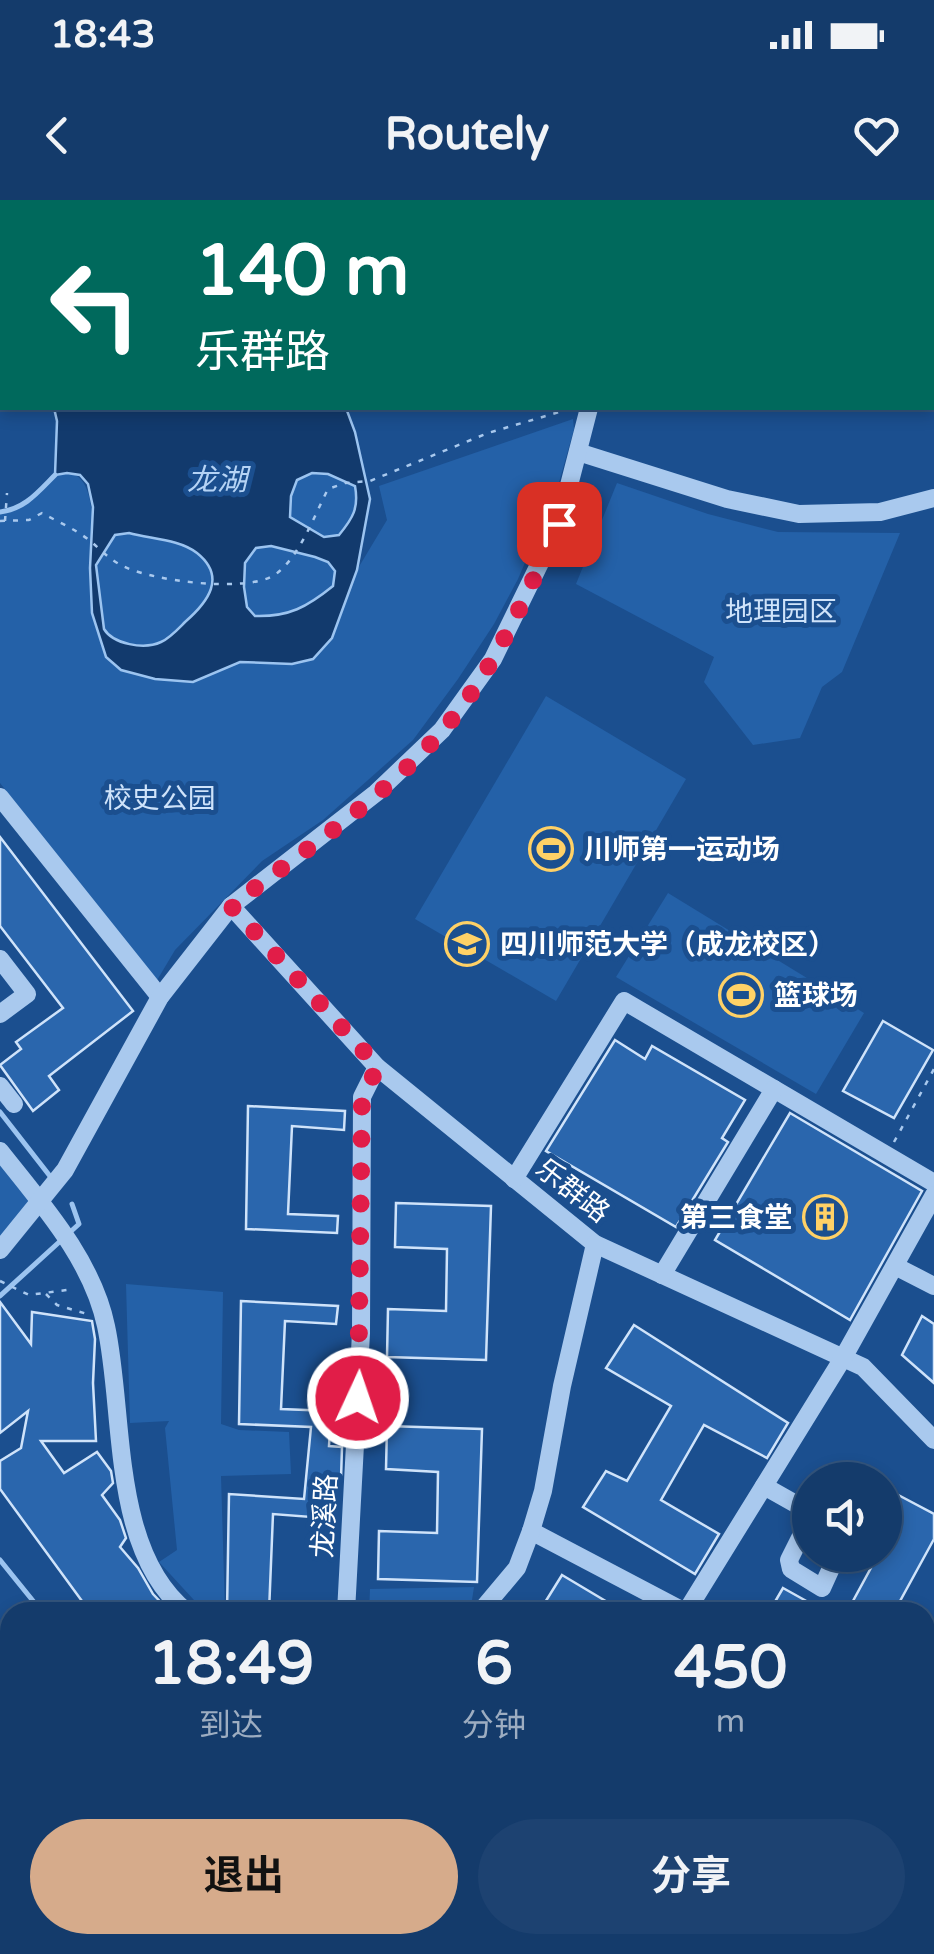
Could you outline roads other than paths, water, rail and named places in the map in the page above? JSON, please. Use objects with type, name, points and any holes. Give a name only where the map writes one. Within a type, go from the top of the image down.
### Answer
[{"type":"street","points":[[0,1250],[65,1170],[160,998],[231,906],[376,794],[442,730],[493,659],[559,524],[588,410]]},
{"type":"street","points":[[578,452],[727,499],[800,514],[880,512],[934,498]]},
{"type":"street","points":[[0,796],[160,998]]},
{"type":"street","name":"乐群路","points":[[231,906],[378,1067],[595,1244],[863,1367],[934,1440]]},
{"type":"street","points":[[0,959],[27,994],[0,1014]]},
{"type":"street","points":[[514,1179],[624,1001],[934,1183]]},
{"type":"street","name":"龙溪路","points":[[347,1602],[361,1333],[362,1097],[378,1067]]},
{"type":"street","points":[[0,1086],[14,1104]]},
{"type":"street","points":[[662,1276],[774,1089]]},
{"type":"street","points":[[0,1151],[66,1236],[101,1311],[141,1548],[174,1602]]},
{"type":"street","points":[[692,1602],[843,1358],[934,1196]]},
{"type":"street","points":[[489,1602],[518,1568],[531,1532],[595,1244]]},
{"type":"street","points":[[895,1266],[934,1286]]},
{"type":"street","points":[[764,1486],[792,1504]]},
{"type":"street","points":[[531,1532],[667,1602]]},
{"type":"street","points":[[795,1572],[822,1588],[829,1572]]},
{"type":"water","name":"龙湖","points":[[54,410],[347,410],[370,499],[357,570],[332,638],[313,659],[292,664],[240,662],[193,682],[155,679],[121,670],[106,657],[92,613],[93,507],[88,484],[80,475],[55,475]],"holes":[[[312,473],[328,474],[355,486],[356,501],[354,512],[339,535],[324,537],[290,517],[291,496],[297,480]],[[129,533],[182,545],[197,553],[211,571],[207,598],[161,642],[130,644],[104,629],[96,565],[115,535]],[[271,546],[328,562],[335,571],[333,586],[297,609],[255,616],[247,607],[245,563],[256,548]]]},
{"type":"waterway","points":[[0,512],[24,503],[55,475]]},
{"type":"waterway","points":[[0,1112],[53,1180]]},
{"type":"waterway","points":[[0,1296],[79,1224],[72,1204]]},
{"type":"waterway","points":[[0,1560],[34,1602]]},
{"type":"place","name":"川师第一运动场","points":[[551,849]]},
{"type":"place","name":"四川师范大学（成龙校区）","points":[[467,944]]},
{"type":"place","name":"篮球场","points":[[741,995]]},
{"type":"place","name":"第三食堂","points":[[825,1217]]},
{"type":"park label","name":"地理园区","points":[[781,611]]},
{"type":"park label","name":"校史公园","points":[[160,798]]}]
